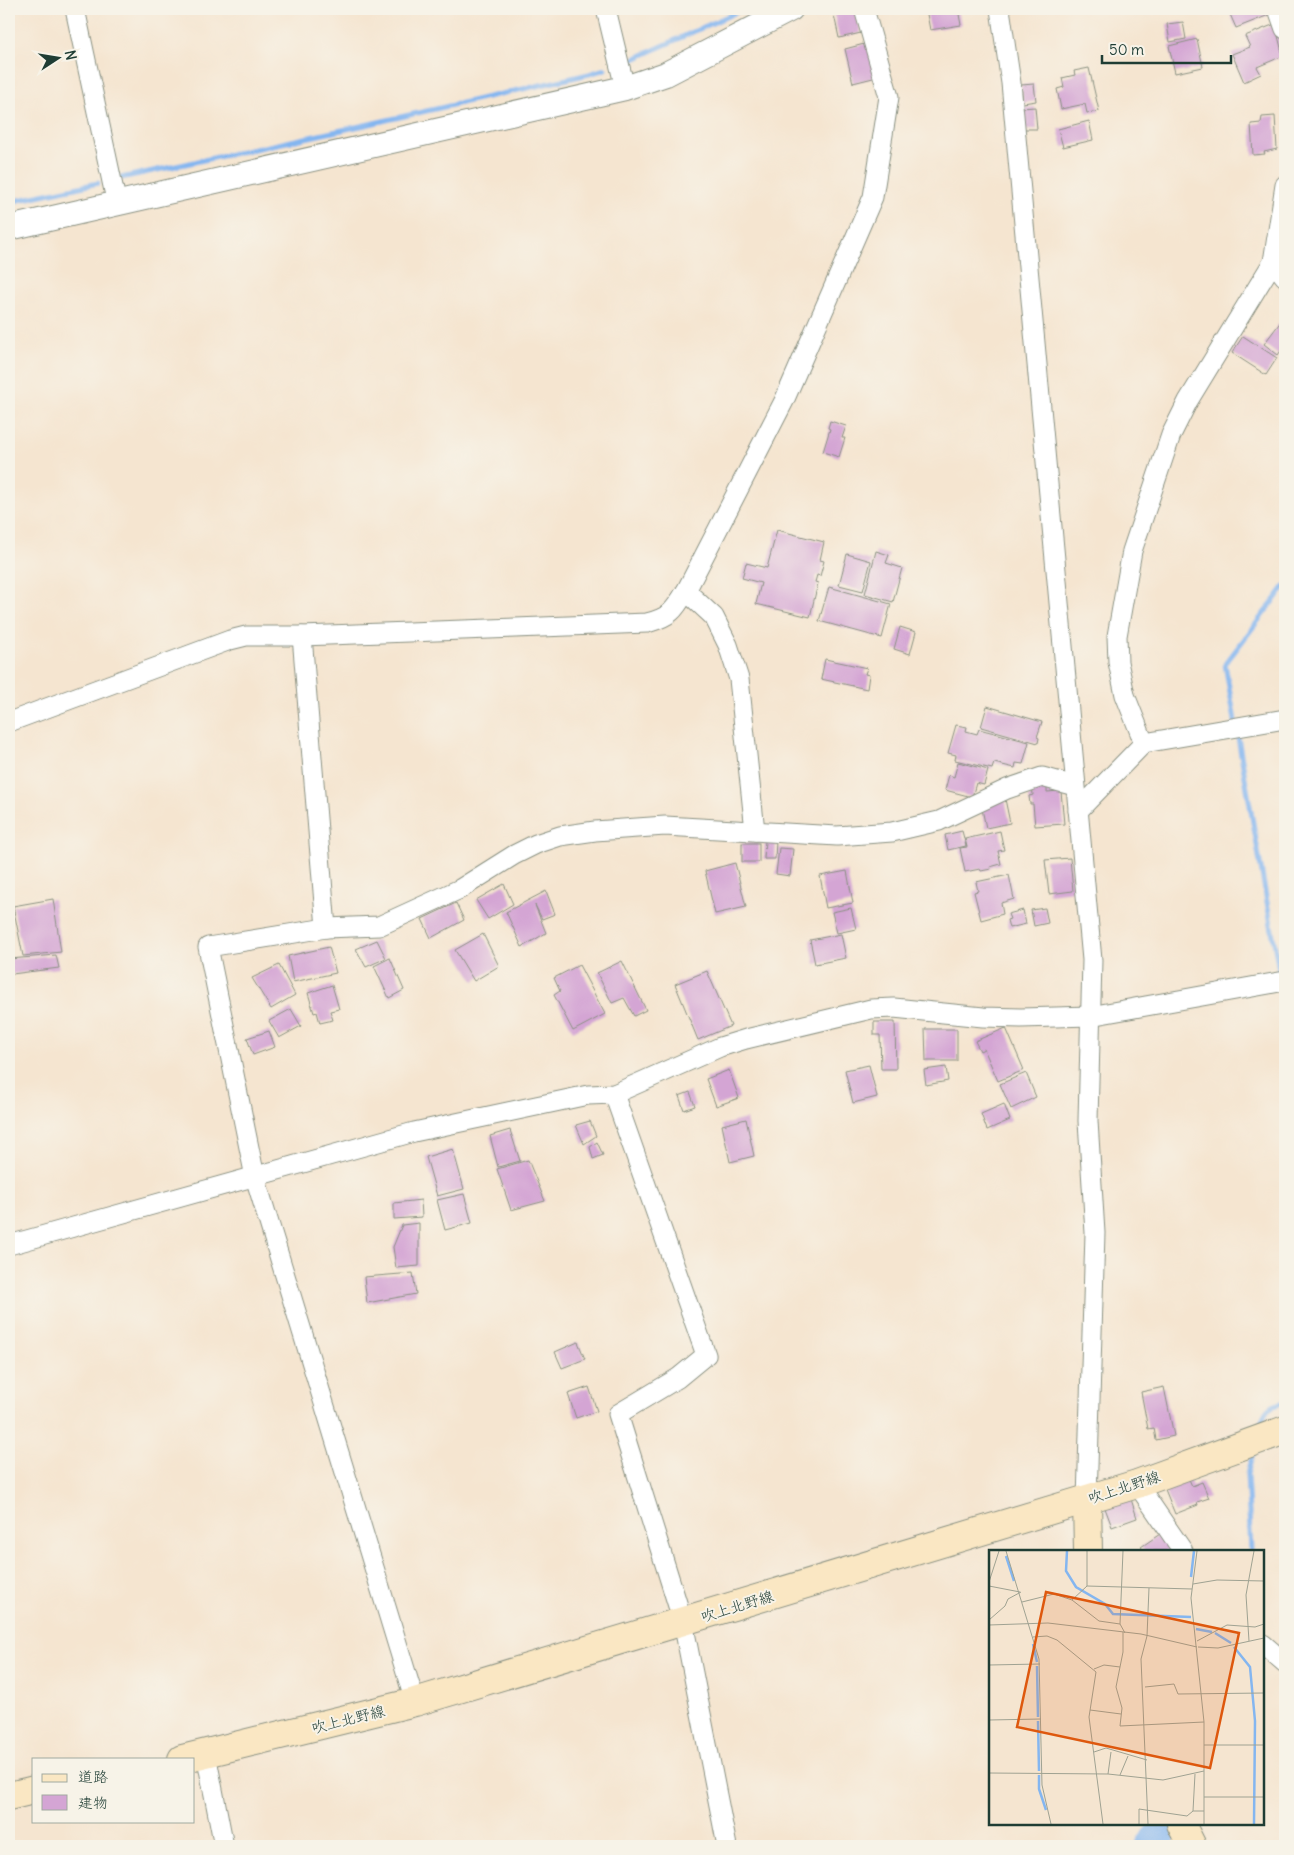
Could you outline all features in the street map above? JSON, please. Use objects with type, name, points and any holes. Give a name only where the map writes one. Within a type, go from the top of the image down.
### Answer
[{"type":"main road","name":"吹上北野線","points":[[194,1756],[415,1702],[683,1622],[1088,1500],[1285,1430]]},
{"type":"main road","points":[[1088,1500],[1088,1550]]},
{"type":"main road","points":[[9,1796],[32,1790]]},
{"type":"street","points":[[75,9],[117,205]]},
{"type":"street","points":[[606,9],[625,88]]},
{"type":"street","points":[[9,228],[117,205],[625,88],[666,74],[791,9]]},
{"type":"street","points":[[9,722],[230,640],[246,636],[302,636],[647,623],[663,619],[676,608],[686,591],[784,401],[873,197],[890,97],[864,9]]},
{"type":"street","points":[[1000,9],[1012,91],[1092,960],[1088,1120],[1095,1233],[1088,1500]]},
{"type":"street","points":[[1278,9],[1285,29]]},
{"type":"street","points":[[1144,744],[1125,695],[1118,662],[1117,636],[1132,551],[1171,435],[1188,400],[1272,262],[1285,185]]},
{"type":"street","points":[[1272,262],[1285,277]]},
{"type":"street","points":[[686,591],[714,618],[728,645],[739,679],[755,831]]},
{"type":"street","points":[[302,636],[326,928]]},
{"type":"street","points":[[1078,811],[1144,744],[1285,719]]},
{"type":"street","points":[[415,1702],[256,1177],[208,947],[326,928],[379,926],[460,889],[514,855],[536,844],[560,836],[595,831],[665,826],[837,836],[892,832],[938,821],[1007,789],[1042,776],[1075,786]]},
{"type":"street","points":[[9,1245],[414,1132],[588,1095],[614,1094],[720,1047],[871,1009],[894,1008],[983,1017],[1090,1016],[1285,981]]},
{"type":"street","points":[[614,1094],[706,1355],[678,1378],[618,1414],[683,1622],[727,1846]]},
{"type":"street","points":[[1136,1484],[1182,1550]]},
{"type":"street","points":[[1264,1645],[1285,1663]]},
{"type":"street","points":[[195,1759],[224,1846]]},
{"type":"building","points":[[855,9],[861,33],[839,38],[833,10]]},
{"type":"building","points":[[926,9],[958,9],[961,25],[930,30]]},
{"type":"building","points":[[1237,9],[1266,9],[1269,15],[1236,28],[1229,12]]},
{"type":"building","points":[[1183,22],[1186,39],[1170,42],[1167,24]]},
{"type":"building","points":[[1275,24],[1283,56],[1257,67],[1261,74],[1244,82],[1232,54],[1250,47],[1245,36]]},
{"type":"building","points":[[1197,39],[1203,67],[1175,73],[1169,46]]},
{"type":"building","points":[[868,43],[877,77],[853,83],[845,49]]},
{"type":"building","points":[[1089,68],[1099,111],[1087,113],[1085,104],[1061,109],[1057,89],[1064,87],[1062,78],[1075,75],[1074,71]]},
{"type":"building","points":[[1034,84],[1036,101],[1023,103],[1021,85]]},
{"type":"building","points":[[1035,107],[1037,129],[1022,129],[1021,108]]},
{"type":"building","points":[[1275,116],[1277,149],[1264,152],[1265,154],[1253,155],[1251,124],[1261,123],[1262,117]]},
{"type":"building","points":[[1089,121],[1093,140],[1063,147],[1058,129]]},
{"type":"building","points":[[1285,316],[1285,345],[1278,355],[1264,344]]},
{"type":"building","points":[[1243,336],[1277,358],[1266,375],[1232,353]]},
{"type":"building","points":[[830,421],[846,426],[842,438],[845,438],[839,457],[823,452],[830,429],[828,428]]},
{"type":"building","points":[[777,530],[824,542],[820,560],[824,561],[820,576],[817,575],[815,582],[818,583],[810,617],[756,604],[761,583],[742,578],[746,563],[767,568]]},
{"type":"building","points":[[876,551],[889,555],[886,563],[902,568],[893,602],[865,594]]},
{"type":"building","points":[[847,554],[871,561],[863,591],[839,585]]},
{"type":"building","points":[[829,587],[891,604],[882,638],[819,621]]},
{"type":"building","points":[[900,627],[916,632],[910,654],[894,649]]},
{"type":"building","points":[[825,659],[867,668],[865,674],[869,675],[867,689],[821,679]]},
{"type":"building","points":[[987,706],[1042,722],[1037,737],[1039,738],[1038,743],[981,727]]},
{"type":"building","points":[[956,725],[967,727],[966,731],[977,734],[979,729],[1029,742],[1023,764],[1016,763],[1015,768],[994,763],[992,769],[955,760],[956,755],[948,753]]},
{"type":"building","points":[[958,762],[988,770],[984,785],[976,783],[972,797],[945,790],[949,775],[954,777]]},
{"type":"building","points":[[1047,782],[1047,792],[1061,791],[1064,824],[1035,826],[1033,804],[1030,804],[1029,796],[1033,795],[1032,783]]},
{"type":"building","points":[[1005,799],[1010,823],[986,828],[981,804]]},
{"type":"building","points":[[962,831],[966,846],[948,850],[945,835]]},
{"type":"building","points":[[1000,831],[1004,850],[998,851],[1001,864],[990,867],[991,869],[965,872],[960,848],[967,847],[965,839]]},
{"type":"building","points":[[765,840],[776,841],[775,859],[764,859]]},
{"type":"building","points":[[742,843],[759,843],[759,862],[742,862]]},
{"type":"building","points":[[779,848],[793,849],[790,876],[776,874]]},
{"type":"building","points":[[1070,858],[1073,891],[1049,894],[1045,860]]},
{"type":"building","points":[[735,863],[746,907],[715,914],[705,871]]},
{"type":"building","points":[[847,871],[853,903],[826,908],[820,876]]},
{"type":"building","points":[[1009,875],[1014,899],[1001,903],[1003,914],[981,920],[974,892],[978,891],[976,882]]},
{"type":"building","points":[[504,884],[513,904],[488,919],[476,900]]},
{"type":"building","points":[[546,891],[555,914],[542,919],[535,905],[546,933],[522,947],[506,912]]},
{"type":"building","points":[[53,899],[61,952],[23,956],[13,906]]},
{"type":"building","points":[[456,903],[464,920],[431,938],[422,919]]},
{"type":"building","points":[[851,908],[856,929],[837,933],[832,912]]},
{"type":"building","points":[[1045,908],[1048,923],[1034,926],[1031,910]]},
{"type":"building","points":[[1023,910],[1026,924],[1009,928],[1007,920],[1010,919],[1008,914]]},
{"type":"building","points":[[483,934],[499,966],[474,981],[455,950]]},
{"type":"building","points":[[841,934],[846,958],[815,964],[810,940]]},
{"type":"building","points":[[377,940],[386,958],[366,967],[356,949]]},
{"type":"building","points":[[329,947],[336,973],[293,982],[288,956]]},
{"type":"building","points":[[56,955],[59,968],[12,974],[10,959]]},
{"type":"building","points":[[390,958],[404,990],[389,998],[374,966]]},
{"type":"building","points":[[622,961],[646,1010],[634,1016],[624,998],[612,1003],[597,973]]},
{"type":"building","points":[[279,965],[295,995],[271,1009],[252,978]]},
{"type":"building","points":[[579,965],[605,1014],[573,1031],[554,995],[560,991],[554,978]]},
{"type":"building","points":[[707,971],[731,1026],[698,1040],[675,984]]},
{"type":"building","points":[[332,985],[339,1009],[330,1011],[333,1020],[320,1023],[317,1012],[314,1013],[308,993]]},
{"type":"building","points":[[291,1009],[301,1026],[279,1038],[269,1021]]},
{"type":"building","points":[[874,1022],[895,1022],[896,1069],[881,1069],[880,1035],[874,1035]]},
{"type":"building","points":[[1006,1028],[1024,1070],[998,1081],[984,1049],[980,1051],[975,1041]]},
{"type":"building","points":[[925,1029],[957,1029],[957,1061],[926,1061]]},
{"type":"building","points":[[269,1031],[275,1047],[253,1055],[247,1038]]},
{"type":"building","points":[[869,1065],[877,1097],[853,1103],[845,1070]]},
{"type":"building","points":[[946,1067],[948,1081],[926,1085],[924,1070]]},
{"type":"building","points":[[729,1070],[739,1098],[716,1106],[706,1079]]},
{"type":"building","points":[[1026,1073],[1036,1097],[1011,1109],[1000,1084]]},
{"type":"building","points":[[690,1092],[695,1106],[684,1110],[679,1096]]},
{"type":"building","points":[[1004,1104],[1010,1120],[987,1130],[981,1114]]},
{"type":"building","points":[[746,1119],[754,1156],[730,1162],[722,1125]]},
{"type":"building","points":[[590,1121],[596,1136],[584,1144],[576,1125]]},
{"type":"building","points":[[510,1130],[520,1161],[498,1167],[490,1136]]},
{"type":"building","points":[[597,1142],[603,1155],[593,1159],[590,1147]]},
{"type":"building","points":[[453,1149],[464,1189],[437,1196],[426,1157]]},
{"type":"building","points":[[528,1160],[545,1201],[511,1210],[497,1169]]},
{"type":"building","points":[[464,1194],[472,1223],[445,1230],[437,1200]]},
{"type":"building","points":[[421,1200],[422,1217],[394,1219],[394,1203]]},
{"type":"building","points":[[419,1223],[419,1266],[396,1268],[393,1247],[402,1225]]},
{"type":"building","points":[[413,1273],[416,1294],[367,1303],[364,1277]]},
{"type":"building","points":[[578,1342],[585,1359],[562,1368],[555,1352]]},
{"type":"building","points":[[589,1387],[597,1411],[576,1418],[568,1394]]},
{"type":"building","points":[[1164,1387],[1174,1436],[1156,1440],[1154,1428],[1148,1429],[1141,1392]]},
{"type":"building","points":[[1188,1477],[1192,1486],[1202,1482],[1209,1498],[1197,1502],[1198,1505],[1175,1514],[1164,1487]]},
{"type":"building","points":[[1131,1499],[1137,1518],[1112,1527],[1105,1508]]},
{"type":"building","points":[[1160,1534],[1170,1550],[1143,1550],[1141,1547]]},
{"type":"waterway","points":[[632,60],[743,9]]},
{"type":"waterway","points":[[116,179],[365,125],[605,69]]},
{"type":"waterway","points":[[9,202],[98,183]]},
{"type":"waterway","points":[[1285,586],[1225,664],[1285,1004]]},
{"type":"waterway","points":[[1259,1430],[1267,1411],[1273,1406],[1285,1402]]},
{"type":"waterway","points":[[1251,1550],[1247,1474],[1254,1450]]},
{"type":"waterway","points":[[1161,1835],[1168,1825]]},
{"type":"waterway","points":[[1151,1846],[1161,1835]]}]
